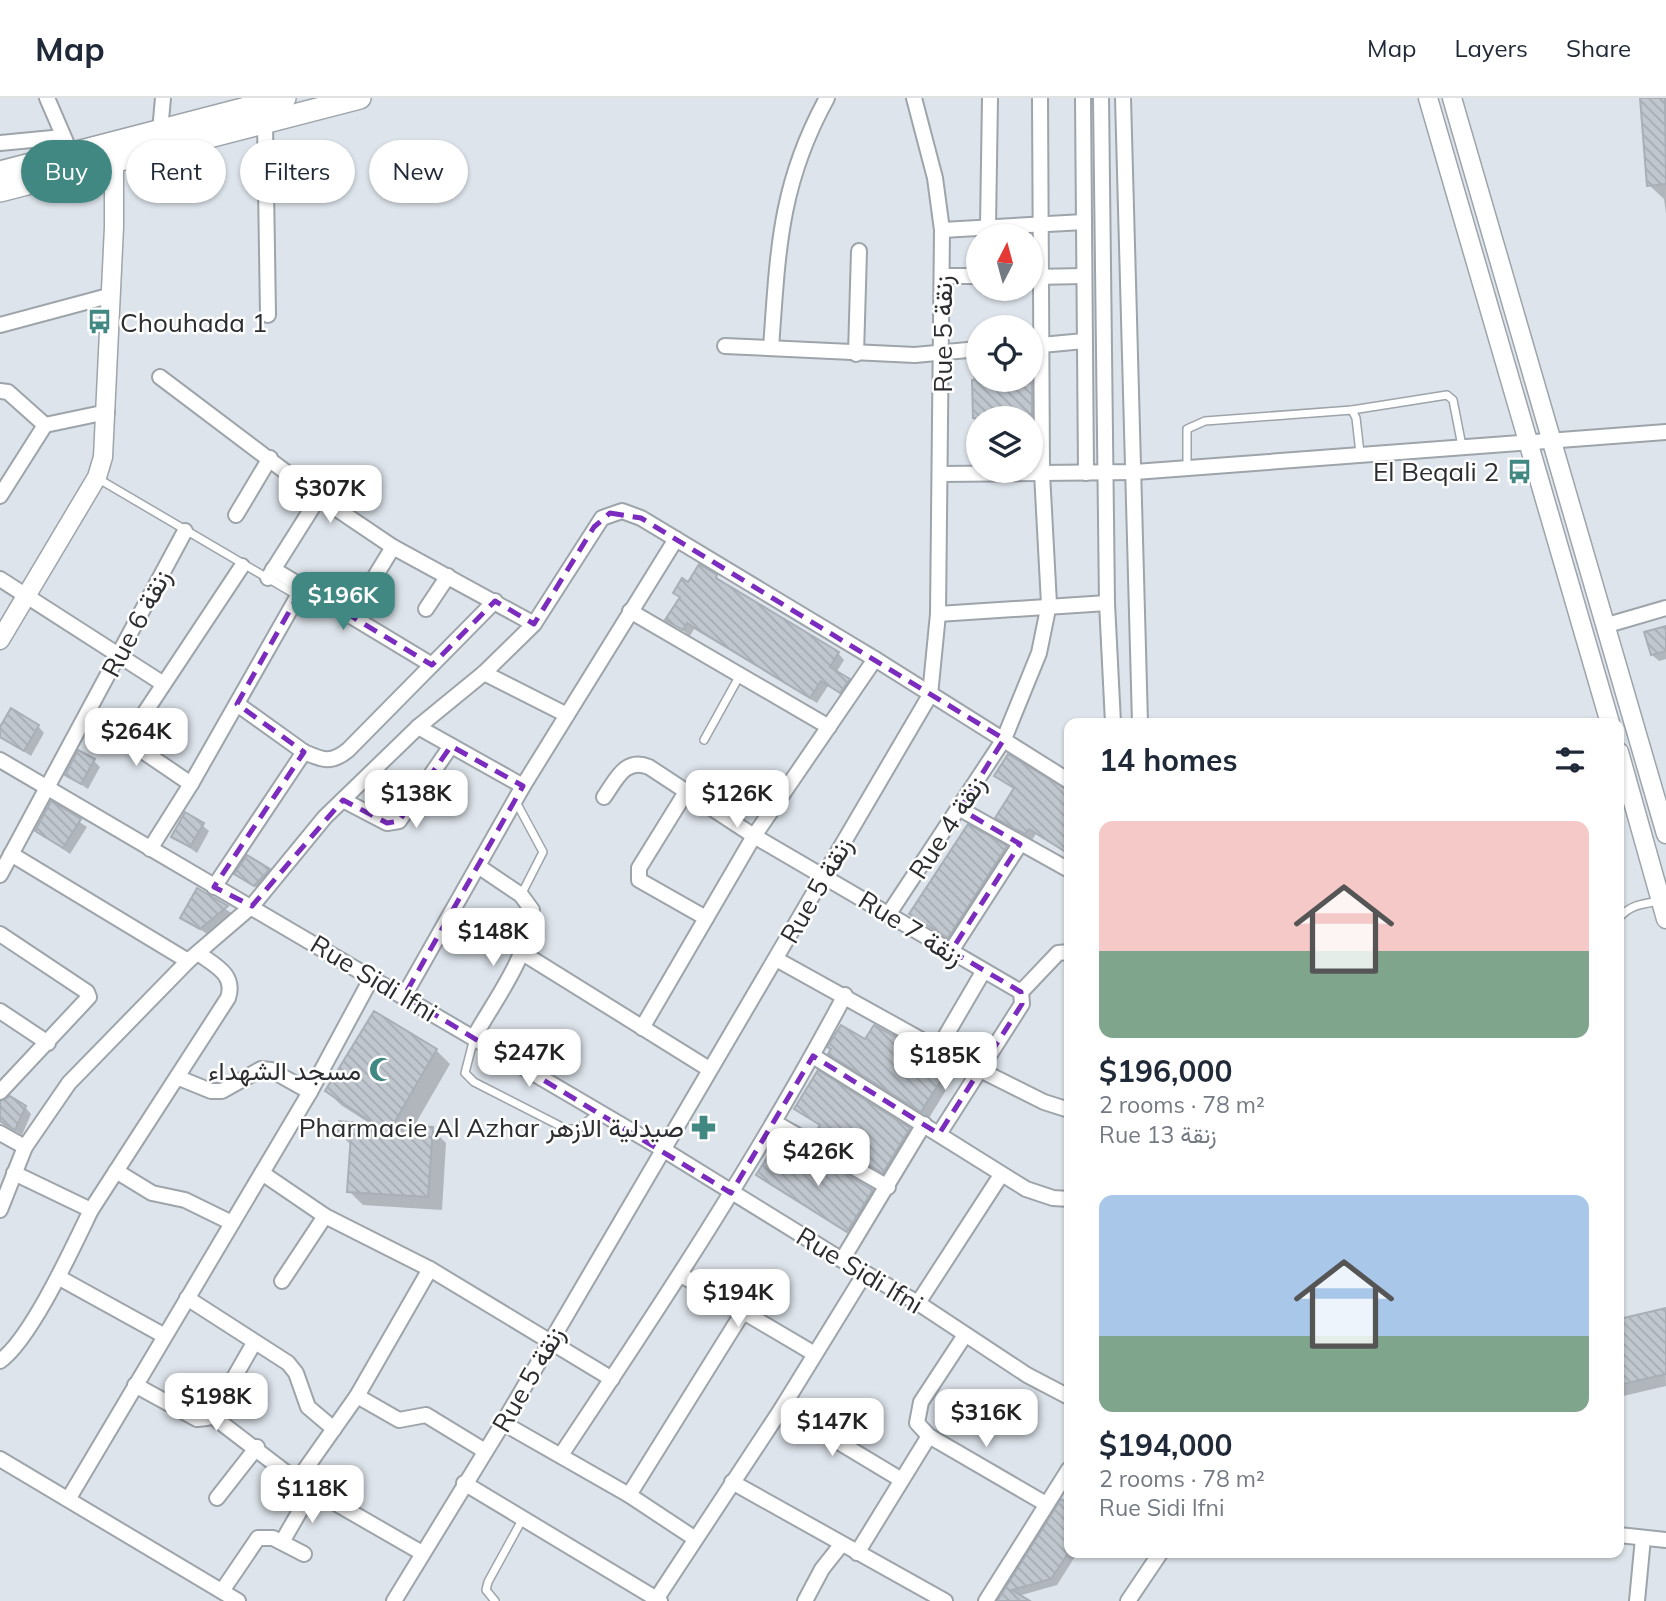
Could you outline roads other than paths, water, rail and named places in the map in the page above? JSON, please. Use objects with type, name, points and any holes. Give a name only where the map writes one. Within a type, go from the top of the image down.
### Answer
[{"type":"main road","points":[[0,191],[114,152],[160,131],[285,98]]},
{"type":"main road","points":[[114,152],[265,123],[360,98]]},
{"type":"main road","points":[[0,172],[21,164]]},
{"type":"street","points":[[47,98],[66,140]]},
{"type":"street","points":[[160,131],[163,98]]},
{"type":"street","name":"Rue 5 زنقة","points":[[394,1601],[503,1423],[930,695],[938,614],[942,230],[935,178],[914,98]]},
{"type":"street","points":[[988,224],[990,98]]},
{"type":"street","name":"Rue 4 زنقة","points":[[1040,98],[1040,224]]},
{"type":"street","points":[[1083,98],[1086,472]]},
{"type":"street","points":[[1101,98],[1107,603],[1113,718]]},
{"type":"street","points":[[1123,98],[1140,718]]},
{"type":"street","points":[[1428,98],[1610,718]]},
{"type":"street","points":[[1452,98],[1666,834]]},
{"type":"street","points":[[771,348],[780,232],[787,194],[807,137],[825,102]]},
{"type":"street","points":[[265,123],[268,315]]},
{"type":"street","points":[[0,143],[21,144]]},
{"type":"street","points":[[0,640],[97,477],[103,457],[112,295],[114,152]]},
{"type":"street","points":[[1043,226],[1084,222]]},
{"type":"street","points":[[942,230],[966,228]]},
{"type":"street","points":[[856,354],[859,251]]},
{"type":"street","points":[[942,276],[966,276]]},
{"type":"street","points":[[1043,277],[1084,276]]},
{"type":"street","points":[[0,325],[112,295]]},
{"type":"street","points":[[1043,344],[1084,341]]},
{"type":"street","points":[[725,346],[856,354],[942,354],[966,351]]},
{"type":"street","points":[[160,377],[319,497],[393,547],[534,624]]},
{"type":"street","points":[[0,391],[8,392],[45,425]]},
{"type":"street","points":[[0,496],[45,425],[107,412]]},
{"type":"street","points":[[1043,473],[1135,472],[1666,432]]},
{"type":"street","points":[[236,515],[270,458]]},
{"type":"street","points":[[941,474],[966,474]]},
{"type":"street","name":"Rue 4 زنقة","points":[[888,915],[960,809],[1004,738],[1039,653],[1049,604],[1043,483]]},
{"type":"street","points":[[319,497],[270,573],[301,592],[351,616],[432,664]]},
{"type":"street","points":[[0,1210],[25,1147],[69,1083],[193,957],[251,905],[343,800],[418,727],[484,673],[534,624],[594,527],[610,513],[631,513],[676,539],[1004,738],[1064,778]]},
{"type":"street","name":"Rue 6 زنقة","points":[[0,875],[185,531]]},
{"type":"street","points":[[404,996],[523,786],[676,539]]},
{"type":"street","points":[[351,616],[393,547]]},
{"type":"street","points":[[191,783],[138,748],[132,737],[134,727],[242,566]]},
{"type":"street","points":[[426,609],[448,576]]},
{"type":"street","points":[[0,579],[28,594],[118,657],[162,683]]},
{"type":"street","points":[[150,849],[301,592]]},
{"type":"street","points":[[237,704],[304,752],[326,761],[337,759],[495,601]]},
{"type":"street","points":[[938,614],[1049,604],[1107,603]]},
{"type":"street","points":[[1604,626],[1666,608]]},
{"type":"street","points":[[631,611],[829,727]]},
{"type":"street","points":[[642,1028],[754,836],[875,659]]},
{"type":"street","points":[[484,673],[567,715]]},
{"type":"street","points":[[418,727],[523,786]]},
{"type":"street","points":[[343,800],[387,823],[399,821],[452,746]]},
{"type":"street","points":[[214,887],[304,752]]},
{"type":"street","name":"Rue Sidi Ifni","points":[[0,760],[600,1111],[842,1260],[918,1303],[1027,1375],[1064,1394]]},
{"type":"street","name":"Rue 7 زنقة","points":[[604,797],[622,771],[636,764],[649,767],[754,836],[951,951],[1021,998]]},
{"type":"street","points":[[1624,768],[1664,900],[1666,919]]},
{"type":"street","points":[[686,792],[639,868],[639,880],[706,918]]},
{"type":"street","points":[[960,809],[1064,867]]},
{"type":"street","points":[[951,951],[1020,844]]},
{"type":"street","points":[[0,1361],[20,1339],[58,1277],[91,1210],[179,1078],[230,993],[227,974],[11,854]]},
{"type":"street","points":[[474,1037],[521,952],[530,932],[532,910],[521,895],[478,866]]},
{"type":"street","points":[[0,934],[87,992],[88,1002],[1,1089]]},
{"type":"street","points":[[521,952],[709,1069]]},
{"type":"street","points":[[939,1134],[981,1070],[1021,998],[1058,953],[1064,953]]},
{"type":"street","points":[[776,959],[938,1049],[1044,1102],[1064,1108]]},
{"type":"street","points":[[938,1049],[983,972]]},
{"type":"street","points":[[69,1498],[163,1335],[310,1092],[372,977]]},
{"type":"street","points":[[561,1455],[681,1275],[732,1193],[813,1056],[845,995]]},
{"type":"street","points":[[0,1011],[48,1043]]},
{"type":"street","points":[[813,1056],[1001,1175],[1040,1195],[1064,1198]]},
{"type":"street","points":[[179,1078],[211,1091],[222,1091],[261,1069],[271,1070],[310,1092]]},
{"type":"street","points":[[774,1122],[888,1187]]},
{"type":"street","points":[[842,1260],[924,1124]]},
{"type":"street","points":[[0,1133],[25,1147]]},
{"type":"street","points":[[116,1171],[152,1193],[185,1200],[232,1223]]},
{"type":"street","points":[[14,1173],[91,1210]]},
{"type":"street","points":[[262,1173],[325,1216],[430,1269],[548,1343],[612,1379]]},
{"type":"street","points":[[918,1303],[1001,1175]]},
{"type":"street","points":[[282,1280],[325,1216]]},
{"type":"street","points":[[298,1481],[357,1396],[430,1269]]},
{"type":"street","points":[[464,1483],[659,1600],[694,1538],[782,1408],[813,1353],[865,1273]]},
{"type":"street","points":[[681,1275],[813,1353]]},
{"type":"street","points":[[58,1277],[163,1335]]},
{"type":"street","points":[[187,1298],[288,1363],[296,1373],[308,1407],[334,1429]]},
{"type":"street","points":[[629,1495],[743,1312]]},
{"type":"street","points":[[965,1335],[917,1412],[917,1423],[929,1436],[1046,1504]]},
{"type":"street","points":[[135,1385],[197,1419],[211,1415],[254,1343]]},
{"type":"street","points":[[357,1396],[399,1420],[420,1414],[432,1417],[485,1451]]},
{"type":"street","points":[[782,1408],[900,1479]]},
{"type":"street","points":[[211,1415],[257,1447],[298,1481],[422,1553]]},
{"type":"street","points":[[503,1423],[629,1495],[694,1538]]},
{"type":"street","points":[[858,1553],[900,1479],[929,1436]]},
{"type":"street","points":[[217,1498],[257,1447]]},
{"type":"street","points":[[0,1459],[237,1601]]},
{"type":"street","points":[[986,1601],[1064,1477]]},
{"type":"street","points":[[732,1482],[945,1601]]},
{"type":"street","points":[[282,1542],[312,1490]]},
{"type":"street","points":[[1624,1536],[1666,1540]]},
{"type":"street","points":[[222,1591],[258,1538],[273,1538],[304,1554]]},
{"type":"street","points":[[1637,1601],[1643,1538]]},
{"type":"street","points":[[806,1601],[822,1569],[841,1545]]},
{"type":"street","points":[[1128,1601],[1157,1558]]},
{"type":"lane","points":[[1187,468],[1187,429],[1194,424],[1352,410],[1447,395],[1453,400],[1457,413],[1462,446]]},
{"type":"lane","points":[[1352,410],[1356,418],[1360,453]]},
{"type":"lane","points":[[97,477],[242,566],[270,573]]},
{"type":"lane","points":[[704,740],[740,675]]},
{"type":"lane","points":[[515,800],[543,852],[521,895]]},
{"type":"lane","points":[[1624,912],[1639,904],[1664,900]]},
{"type":"lane","points":[[474,1037],[466,1073],[474,1082],[566,1129],[578,1129],[600,1111]]},
{"type":"lane","points":[[495,1601],[486,1590],[488,1582],[522,1520]]},
{"type":"place","name":"Chouhada 1","points":[[100,322]]},
{"type":"place","name":"El Beqali 2","points":[[1519,471]]},
{"type":"place","name":"مسجد الشهداء","points":[[381,1070]]},
{"type":"place","name":"Pharmacie Al Azhar صيدلية الازهر","points":[[704,1127]]}]
